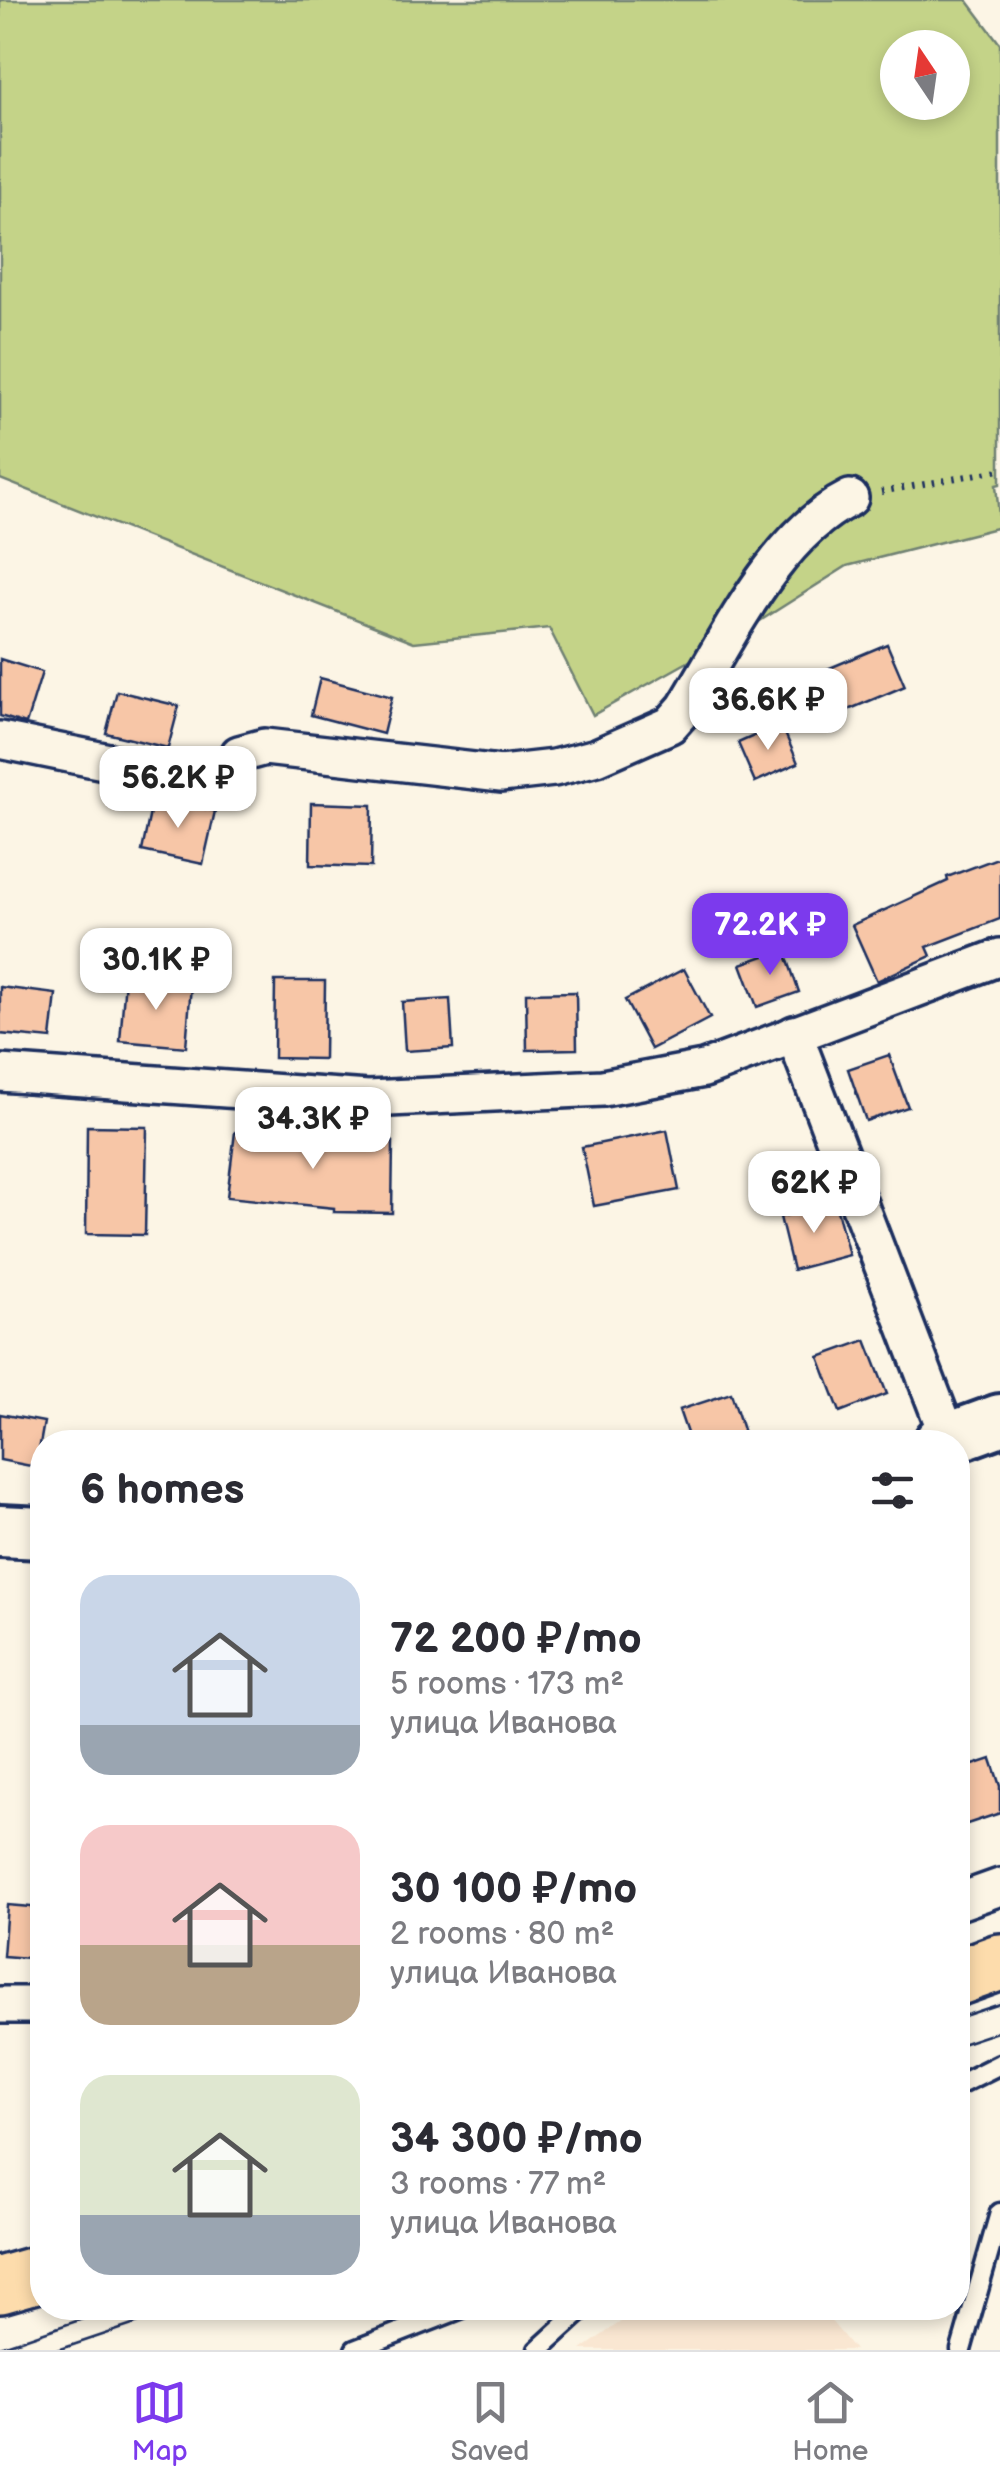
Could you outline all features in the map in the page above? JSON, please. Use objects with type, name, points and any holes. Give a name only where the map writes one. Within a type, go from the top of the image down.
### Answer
[{"type":"main road","points":[[970,1431],[1000,1420]]},
{"type":"main road","points":[[0,1531],[30,1533]]},
{"type":"main road","points":[[970,1973],[1000,1962]]},
{"type":"main road","points":[[0,2285],[30,2276]]},
{"type":"street","points":[[0,740],[208,782],[232,769],[239,754],[265,747],[501,774],[554,768],[597,757],[670,725],[686,708],[767,577],[805,528],[826,510],[850,498]]},
{"type":"street","points":[[0,1073],[368,1099],[603,1088],[704,1069],[1000,957]]},
{"type":"street","points":[[794,1034],[941,1430]]},
{"type":"street","points":[[970,1898],[1000,1888]]},
{"type":"street","points":[[0,2005],[30,2006]]},
{"type":"lane","points":[[970,2079],[1000,2064]]},
{"type":"lane","points":[[970,2314],[988,2242],[1000,2213]]},
{"type":"lane","points":[[354,2350],[431,2320]]},
{"type":"lane","points":[[538,2350],[571,2320]]},
{"type":"lane","points":[[961,2350],[968,2320]]},
{"type":"path","points":[[850,498],[1000,470]]},
{"type":"shaded area","points":[[623,2320],[830,2320],[855,2350],[581,2350]]},
{"type":"green space","points":[[0,0],[967,0],[1000,44],[1000,484],[996,485],[1000,527],[847,566],[752,626],[593,715],[549,628],[414,642],[0,479]]},
{"type":"building","points":[[887,644],[905,686],[843,712],[825,670]]},
{"type":"building","points":[[0,659],[42,672],[26,724],[0,716]]},
{"type":"building","points":[[320,678],[392,697],[383,734],[311,715]]},
{"type":"building","points":[[117,691],[179,706],[168,748],[106,733]]},
{"type":"building","points":[[781,724],[798,763],[755,782],[738,743]]},
{"type":"building","points":[[153,798],[215,811],[203,864],[142,851]]},
{"type":"building","points":[[311,803],[372,805],[371,867],[310,865]]},
{"type":"building","points":[[1000,857],[1000,919],[927,947],[931,956],[877,981],[852,925],[948,881],[947,877]]},
{"type":"building","points":[[784,949],[799,992],[757,1007],[741,964]]},
{"type":"building","points":[[684,969],[710,1018],[651,1049],[625,1000]]},
{"type":"building","points":[[125,979],[191,985],[186,1047],[120,1041]]},
{"type":"building","points":[[275,981],[325,981],[324,1059],[274,1058]]},
{"type":"building","points":[[0,987],[56,994],[51,1039],[0,1034]]},
{"type":"building","points":[[576,992],[577,1049],[527,1050],[526,993]]},
{"type":"building","points":[[450,999],[453,1048],[405,1051],[402,1002]]},
{"type":"building","points":[[889,1055],[908,1107],[866,1121],[848,1069]]},
{"type":"building","points":[[87,1126],[147,1127],[145,1235],[86,1234]]},
{"type":"building","points":[[667,1130],[679,1190],[594,1206],[582,1147]]},
{"type":"building","points":[[235,1132],[393,1142],[392,1213],[334,1212],[334,1208],[227,1197]]},
{"type":"building","points":[[835,1203],[849,1255],[793,1270],[780,1217]]},
{"type":"building","points":[[866,1340],[887,1394],[840,1412],[819,1357]]},
{"type":"building","points":[[731,1393],[743,1430],[686,1430],[679,1410]]},
{"type":"building","points":[[0,1414],[44,1422],[43,1430],[30,1430],[30,1466],[0,1460]]},
{"type":"building","points":[[991,1759],[1000,1786],[1000,1813],[970,1823],[970,1766]]},
{"type":"building","points":[[7,1905],[30,1907],[30,1958],[3,1956]]},
{"type":"tram line","points":[[970,2014],[1000,2004]]},
{"type":"tram line","points":[[970,2041],[1000,2031]]},
{"type":"tram line","points":[[0,2347],[80,2320]]},
{"type":"tram line","points":[[58,2350],[147,2320]]}]
